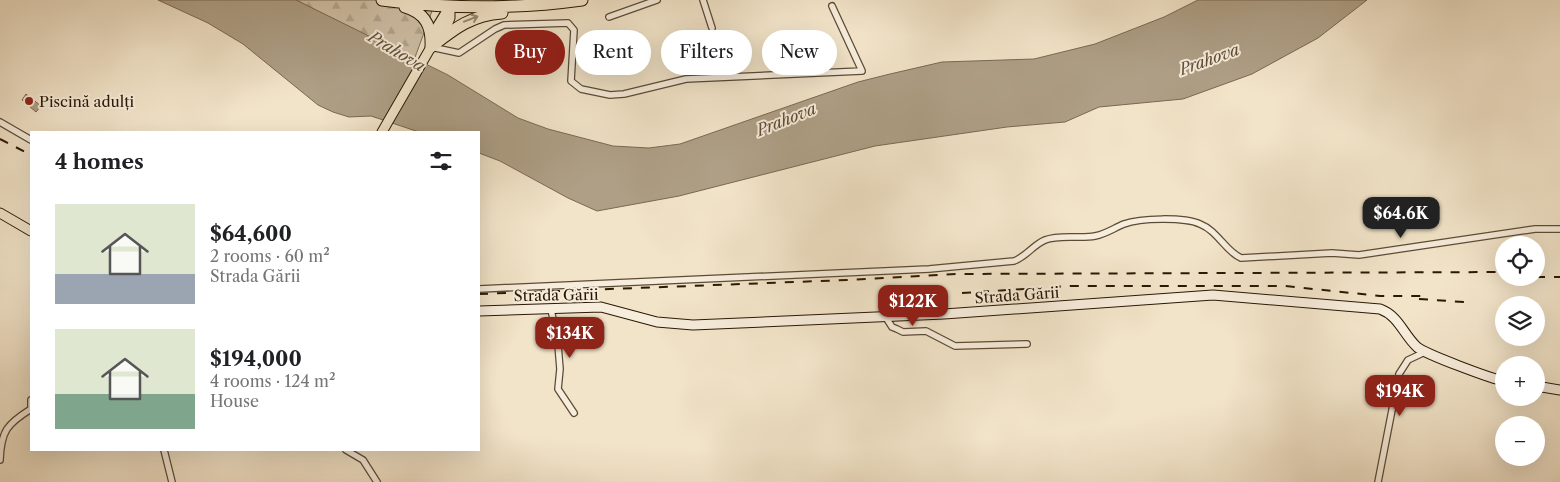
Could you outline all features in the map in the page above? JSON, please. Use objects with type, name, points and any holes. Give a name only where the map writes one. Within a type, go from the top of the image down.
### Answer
[{"type":"highway","points":[[381,0],[516,6],[582,0]]},
{"type":"highway","points":[[381,0],[421,14],[431,32],[432,48]]},
{"type":"highway","points":[[432,48],[455,27],[479,16],[543,10],[582,0]]},
{"type":"main road","points":[[383,131],[448,23],[450,3]]},
{"type":"main road","points":[[0,213],[30,230]]},
{"type":"street","points":[[609,17],[658,0]]},
{"type":"street","points":[[703,0],[712,28]]},
{"type":"street","points":[[432,48],[460,53],[504,25],[568,24],[574,30],[571,81],[581,89],[610,95],[624,94],[686,80],[862,70],[832,6]]},
{"type":"street","points":[[0,122],[30,139]]},
{"type":"street","points":[[480,289],[928,269],[1014,261],[1024,257],[1036,246],[1049,239],[1095,236],[1134,221],[1181,220],[1198,223],[1215,233],[1236,256],[1241,258],[1332,253],[1359,255],[1535,229],[1560,229]]},
{"type":"street","name":"Strada Gării","points":[[480,311],[601,307],[657,322],[693,325],[1130,302],[1213,295],[1380,309],[1390,313],[1416,346],[1425,352]]},
{"type":"street","points":[[552,309],[560,369],[558,389],[574,413]]},
{"type":"street","points":[[885,316],[896,330],[903,332],[926,331],[955,346],[1027,344]]},
{"type":"street","points":[[1378,482],[1399,374],[1408,360],[1425,352],[1495,378]]},
{"type":"street","points":[[1545,388],[1560,390]]},
{"type":"street","points":[[0,460],[1,437],[16,419],[30,410]]},
{"type":"street","points":[[164,451],[172,482]]},
{"type":"street","points":[[348,451],[363,460],[377,482]]},
{"type":"green space","points":[[296,0],[436,0],[414,60]]},
{"type":"water","name":"Prahova","points":[[158,0],[296,0],[448,75],[518,118],[548,129],[613,146],[649,148],[680,144],[858,82],[890,74],[942,62],[1034,59],[1095,44],[1164,17],[1198,0],[1367,0],[1318,38],[1252,74],[1183,99],[1099,107],[1065,122],[1007,127],[875,146],[679,196],[597,211],[568,198],[500,161],[480,153],[480,131],[416,131],[371,116],[349,117],[318,105],[243,44],[208,23]]},
{"type":"water","points":[[26,94],[41,106],[36,112],[22,100]]},
{"type":"railway","points":[[0,139],[30,154]]},
{"type":"railway","points":[[480,294],[956,274],[1495,272]]},
{"type":"railway","points":[[1545,277],[1560,277]]},
{"type":"railway","points":[[962,293],[1070,286],[1285,286],[1380,296],[1428,296]]},
{"type":"railway","points":[[1419,299],[1464,302]]},
{"type":"place","name":"Piscină adulți","points":[[29,101]]}]
